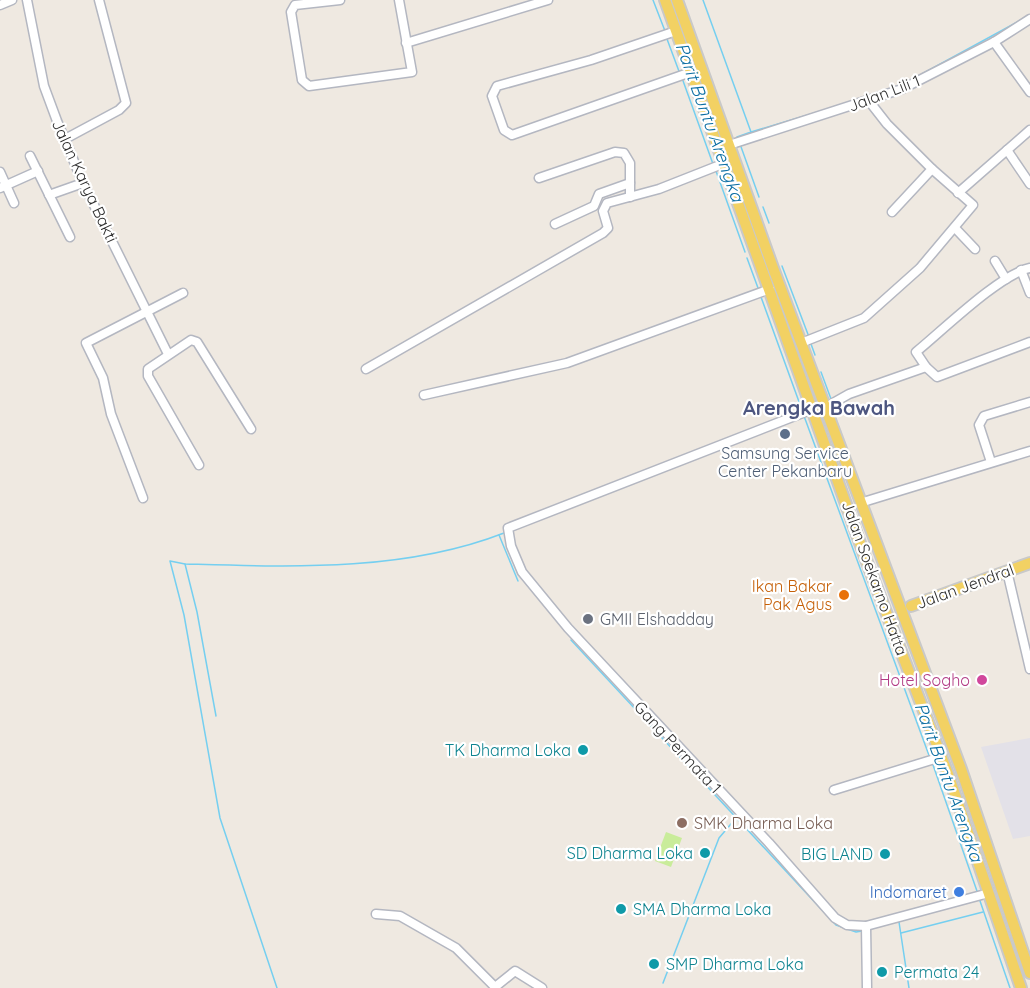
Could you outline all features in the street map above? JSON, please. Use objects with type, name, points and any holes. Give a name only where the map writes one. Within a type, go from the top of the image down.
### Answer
[{"type":"main road","name":"Jalan Soekarno Hatta","points":[[671,1],[669,33],[717,166],[770,289],[934,759],[948,774],[982,896],[1021,988]]},
{"type":"main road","name":"Jalan Soekarno Hatta","points":[[671,1],[735,143],[863,502],[905,608],[1030,973]]},
{"type":"main road","name":"Jalan Jendral","points":[[905,608],[1030,563]]},
{"type":"main road","points":[[948,774],[961,769]]},
{"type":"street","points":[[0,5],[12,0]]},
{"type":"street","name":"Jalan Karya Bakti","points":[[27,0],[44,86],[65,139],[84,183],[168,354]]},
{"type":"street","points":[[65,139],[119,110],[126,103],[99,0]]},
{"type":"street","points":[[340,0],[295,5],[292,9],[304,83],[309,86],[409,74],[412,68],[399,0]]},
{"type":"street","points":[[406,43],[548,0]]},
{"type":"street","name":"Jalan Lili 1","points":[[735,143],[902,89],[994,42],[1030,19]]},
{"type":"street","points":[[669,33],[497,86],[492,96],[504,130],[512,135],[684,75]]},
{"type":"street","points":[[994,42],[1030,92]]},
{"type":"street","points":[[807,341],[864,318],[920,268],[973,205],[932,169],[887,124],[869,101]]},
{"type":"street","points":[[958,193],[1030,130]]},
{"type":"street","points":[[1007,150],[1030,184]]},
{"type":"street","points":[[539,178],[615,152],[624,153],[630,163],[630,197]]},
{"type":"street","points":[[30,156],[70,237]]},
{"type":"street","points":[[366,369],[603,233],[608,228],[603,211],[605,205],[717,166]]},
{"type":"street","points":[[892,212],[932,169]]},
{"type":"street","points":[[3,187],[38,171]]},
{"type":"street","points":[[0,172],[3,187],[14,203]]},
{"type":"street","points":[[49,195],[84,183]]},
{"type":"street","points":[[555,224],[594,206],[599,194],[630,183]]},
{"type":"street","points":[[955,228],[975,249]]},
{"type":"street","points":[[995,261],[1004,281]]},
{"type":"street","points":[[1030,293],[1026,269],[1004,281],[916,352],[926,367],[937,376],[1030,342]]},
{"type":"street","points":[[424,395],[567,363],[770,289]]},
{"type":"street","points":[[143,498],[111,414],[103,378],[86,343],[146,310],[183,293]]},
{"type":"street","points":[[199,465],[148,376],[148,369],[168,354],[190,340],[197,342],[251,429]]},
{"type":"street","points":[[829,406],[849,394],[926,367]]},
{"type":"street","points":[[991,462],[979,425],[981,419],[984,416],[1030,402]]},
{"type":"street","name":"Gang Permata 1","points":[[813,409],[509,531],[522,572],[575,636],[769,843],[831,915],[842,923],[866,929]]},
{"type":"street","points":[[863,502],[1030,451]]},
{"type":"street","points":[[1007,570],[1030,669]]},
{"type":"street","points":[[834,790],[934,759]]},
{"type":"street","points":[[867,988],[866,929],[982,896]]},
{"type":"street","points":[[376,914],[400,916],[456,948],[495,987],[498,987],[511,972],[515,971],[542,988]]},
{"type":"shaded area","points":[[1030,738],[1030,836],[1013,839],[981,747]]},
{"type":"green space","points":[[666,832],[682,838],[671,867],[655,861]]},
{"type":"waterway","name":"Parit Buntu Arengka","points":[[653,0],[665,31]]},
{"type":"waterway","name":"Parit Buntu Arengka","points":[[703,0],[751,132],[737,137],[738,140]]},
{"type":"waterway","points":[[922,74],[1030,15]]},
{"type":"waterway","name":"Parit Buntu Arengka","points":[[667,39],[680,74]]},
{"type":"waterway","name":"Parit Buntu Arengka","points":[[682,78],[713,164]]},
{"type":"waterway","points":[[751,132],[831,108]]},
{"type":"waterway","name":"Parit Buntu Arengka","points":[[740,144],[759,197]]},
{"type":"waterway","name":"Parit Buntu Arengka","points":[[716,171],[745,252]]},
{"type":"waterway","name":"Parit Buntu Arengka","points":[[763,207],[769,223]]},
{"type":"waterway","name":"Parit Buntu Arengka","points":[[747,258],[758,288]]},
{"type":"waterway","name":"Parit Buntu Arengka","points":[[782,266],[809,337]]},
{"type":"waterway","name":"Parit Buntu Arengka","points":[[761,297],[802,410]]},
{"type":"waterway","name":"Parit Buntu Arengka","points":[[811,344],[815,355]]},
{"type":"waterway","name":"Parit Buntu Arengka","points":[[821,372],[831,399]]},
{"type":"waterway","name":"Parit Buntu Arengka","points":[[804,416],[930,758]]},
{"type":"waterway","name":"Parit Buntu Arengka","points":[[835,417],[847,450]]},
{"type":"waterway","points":[[277,988],[220,818],[184,615],[170,561],[185,564],[266,566],[387,561],[466,546],[504,533]]},
{"type":"waterway","points":[[499,535],[518,581]]},
{"type":"waterway","points":[[185,564],[197,612],[216,716]]},
{"type":"waterway","points":[[571,640],[836,925],[856,932],[862,931]]},
{"type":"waterway","name":"Parit Buntu Arengka","points":[[932,762],[978,894]]},
{"type":"waterway","points":[[663,983],[719,838],[736,818]]},
{"type":"waterway","name":"Parit Buntu Arengka","points":[[999,865],[1009,895]]},
{"type":"waterway","name":"Parit Buntu Arengka","points":[[979,898],[1010,988]]},
{"type":"waterway","points":[[901,933],[983,912]]},
{"type":"waterway","points":[[895,922],[914,917]]},
{"type":"waterway","points":[[899,922],[909,988]]},
{"type":"place","name":"Samsung Service Center Pekanbaru","points":[[785,434]]},
{"type":"place","name":"Ikan Bakar Pak Agus","points":[[844,595]]},
{"type":"place","name":"GMII Elshadday","points":[[588,619]]},
{"type":"place","name":"Hotel Sogho","points":[[982,680]]},
{"type":"place","name":"TK Dharma Loka","points":[[583,750]]},
{"type":"place","name":"SMK Dharma Loka","points":[[682,823]]},
{"type":"place","name":"SD Dharma Loka","points":[[705,853]]},
{"type":"place","name":"BIG LAND","points":[[885,854]]},
{"type":"place","name":"Indomaret","points":[[959,892]]},
{"type":"place","name":"SMA Dharma Loka","points":[[621,909]]},
{"type":"place","name":"SMP Dharma Loka","points":[[654,964]]},
{"type":"place","name":"Permata 24","points":[[882,972]]},
{"type":"district","name":"Arengka Bawah","points":[[819,407]]}]
